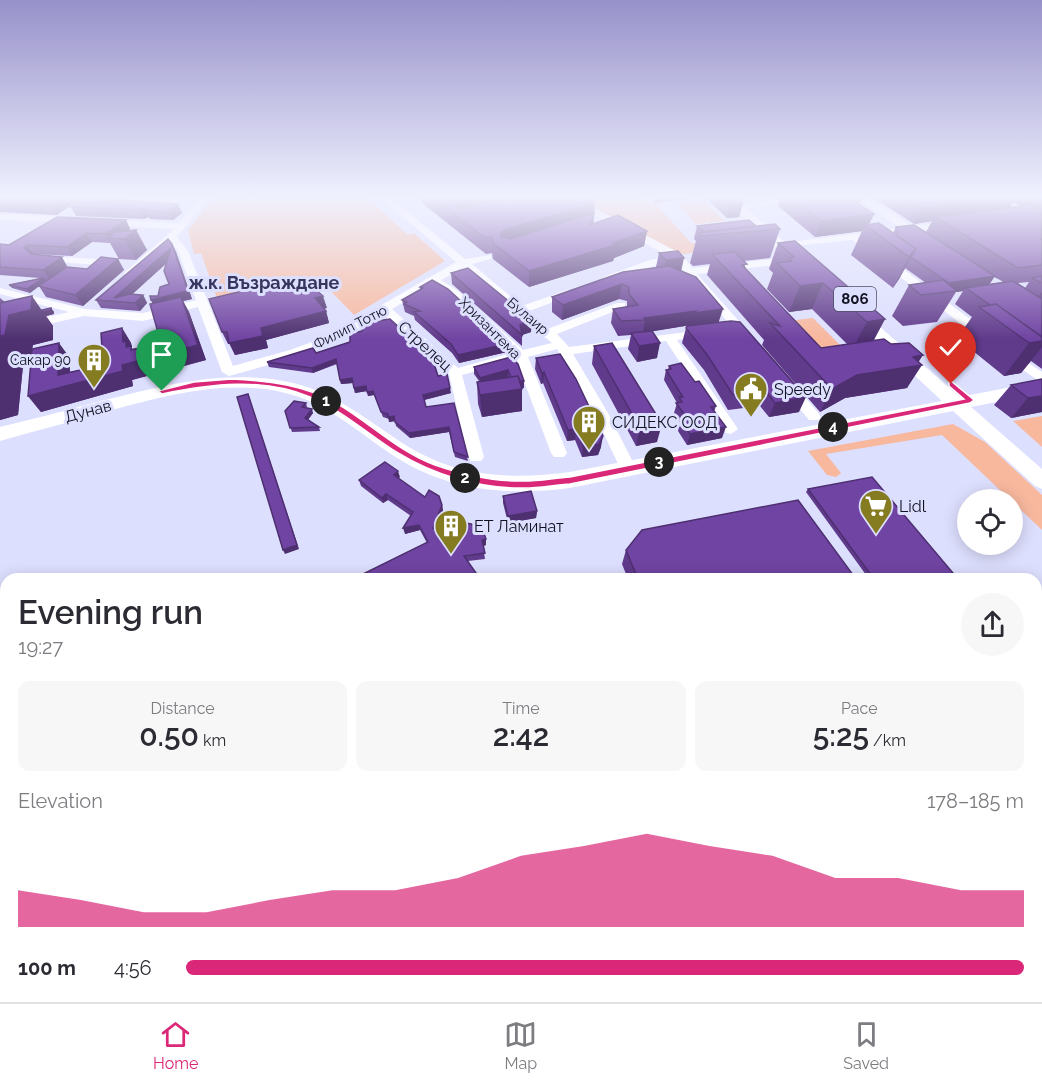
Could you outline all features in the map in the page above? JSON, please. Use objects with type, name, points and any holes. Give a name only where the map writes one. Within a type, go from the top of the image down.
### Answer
[{"type":"main road","points":[[784,245],[808,265],[787,245]]},
{"type":"main road","name":"806","points":[[848,300],[963,402],[1042,464]]},
{"type":"main road","name":"Дунав","points":[[0,434],[183,386],[232,381],[259,383],[292,388],[322,399],[414,459],[429,466],[467,478],[520,485],[570,480],[1042,387]]},
{"type":"main road","name":"806","points":[[963,402],[977,422],[1042,481]]},
{"type":"main road","points":[[925,409],[957,415],[977,422]]},
{"type":"street","points":[[123,278],[163,245]]},
{"type":"street","points":[[0,291],[36,296],[86,313],[143,317],[203,302],[183,251],[178,245]]},
{"type":"street","name":"Булаир","points":[[443,245],[565,348],[628,468]]},
{"type":"street","points":[[652,245],[677,257],[691,271],[728,329],[753,344]]},
{"type":"street","points":[[864,245],[1042,379]]},
{"type":"street","points":[[764,248],[779,247]]},
{"type":"street","points":[[522,310],[654,262],[692,256]]},
{"type":"street","name":"Филип Тотю","points":[[203,302],[229,372],[325,342],[465,263],[487,257]]},
{"type":"street","points":[[37,258],[138,265]]},
{"type":"street","points":[[691,271],[793,260]]},
{"type":"street","points":[[68,274],[86,262]]},
{"type":"street","name":"Хризантема","points":[[434,280],[454,293],[521,355],[559,453]]},
{"type":"street","points":[[0,331],[86,313],[101,298]]},
{"type":"street","points":[[938,301],[960,298]]},
{"type":"street","points":[[549,333],[621,305]]},
{"type":"street","name":"Стрелец","points":[[385,309],[456,373],[476,457]]},
{"type":"street","points":[[456,373],[521,355],[728,329]]},
{"type":"street","points":[[670,338],[732,429]]},
{"type":"street","points":[[781,378],[814,417]]},
{"type":"shaded area","points":[[192,245],[427,245],[445,261],[354,315],[320,280],[219,304],[201,253],[194,254]]},
{"type":"shaded area","points":[[658,245],[700,245],[706,251],[677,255]]},
{"type":"shaded area","points":[[813,318],[856,361],[820,367],[779,322]]},
{"type":"shaded area","points":[[1042,416],[1042,447],[1013,421]]},
{"type":"shaded area","points":[[953,424],[985,442],[1042,495],[1042,530],[1023,512],[1023,489],[999,489],[942,435],[826,454],[841,473],[836,477],[827,475],[808,451]]},
{"type":"building","points":[[0,245],[70,245],[67,247],[27,245],[24,248],[31,254],[62,257],[43,270],[0,267]]},
{"type":"building","points":[[161,245],[172,245],[188,291],[151,300],[150,296],[158,296],[160,287],[169,284],[164,271],[171,248],[114,298],[130,294],[143,295],[135,303],[96,300]]},
{"type":"building","points":[[495,245],[615,245],[529,271]]},
{"type":"building","points":[[780,245],[799,245],[885,319],[867,322],[823,283],[800,286],[777,263],[792,261],[789,258],[794,257]]},
{"type":"building","points":[[892,245],[910,245],[916,249],[909,257]]},
{"type":"building","points":[[910,245],[945,245],[995,276],[949,283],[911,257],[916,249]]},
{"type":"building","points":[[980,245],[1042,245],[1042,265],[1018,268]]},
{"type":"building","points":[[678,251],[684,258],[666,260],[659,253]]},
{"type":"building","points":[[734,252],[747,264],[742,265],[821,348],[884,339],[891,344],[909,343],[923,355],[913,357],[922,365],[857,375],[832,389],[770,323],[780,326],[712,254]]},
{"type":"building","points":[[101,257],[118,259],[75,295],[38,286],[67,267],[87,269]]},
{"type":"building","points":[[669,266],[696,277],[723,309],[644,318],[645,320],[621,321],[613,309],[638,305],[629,294],[629,287],[622,284],[563,305],[552,297],[623,272]]},
{"type":"building","points":[[468,268],[532,320],[520,325],[522,335],[451,273]]},
{"type":"building","points":[[1042,276],[1042,283],[1032,278]]},
{"type":"building","points":[[44,278],[27,289],[9,285]]},
{"type":"building","points":[[296,278],[298,281],[304,279],[323,296],[315,298],[326,311],[261,328],[263,336],[229,343],[227,332],[222,332],[209,299]]},
{"type":"building","points":[[432,280],[448,289],[507,344],[458,355],[451,344],[414,312],[420,311],[404,304],[407,302],[402,300]]},
{"type":"building","points":[[943,280],[957,291],[921,295],[909,285]]},
{"type":"building","points":[[1013,281],[1042,299],[1042,337],[996,304],[990,305],[966,288]]},
{"type":"building","points":[[32,296],[31,310],[9,315],[5,335],[0,336],[0,303]]},
{"type":"building","points":[[181,297],[198,345],[122,365],[123,371],[28,396],[32,349],[59,343],[58,375],[103,365],[101,333],[122,328],[123,342],[126,341],[126,347],[131,346],[131,350],[161,343],[150,304]]},
{"type":"building","points":[[996,304],[1042,337],[1042,341],[1029,343],[979,307]]},
{"type":"building","points":[[390,319],[415,342],[420,353],[426,352],[432,357],[438,376],[447,374],[450,388],[423,395],[426,407],[454,403],[468,457],[454,452],[449,427],[409,433],[395,422],[394,416],[388,417],[388,414],[381,412],[373,391],[367,392],[366,386],[354,388],[352,378],[340,380],[336,359],[312,368],[267,362],[313,348],[316,353],[350,342],[350,334],[362,331],[363,323]]},
{"type":"building","points":[[740,322],[806,397],[775,403],[766,391],[733,395],[708,356],[686,328],[687,326]]},
{"type":"building","points":[[652,331],[660,343],[639,346],[631,333]]},
{"type":"building","points":[[612,343],[662,424],[640,428],[594,346]]},
{"type":"building","points":[[560,354],[576,379],[603,436],[599,444],[583,446],[576,429],[568,430],[536,358]]},
{"type":"building","points":[[511,357],[518,364],[524,381],[520,381],[518,376],[511,377],[508,370],[480,378],[474,367]]},
{"type":"building","points":[[681,363],[695,382],[699,381],[716,406],[711,407],[726,427],[690,434],[681,420],[688,419],[676,403],[682,402],[679,397],[683,397],[666,370],[671,369],[669,366]]},
{"type":"building","points":[[518,376],[522,389],[480,395],[477,382]]},
{"type":"building","points":[[1042,379],[1042,396],[1028,398],[1011,385]]},
{"type":"building","points":[[248,394],[297,545],[283,550],[237,397]]},
{"type":"building","points":[[294,401],[306,403],[302,407],[312,409],[305,418],[319,427],[290,428],[285,411]]},
{"type":"building","points":[[385,462],[398,471],[394,475],[425,497],[429,490],[439,496],[442,505],[433,528],[466,523],[481,526],[486,539],[482,540],[485,553],[464,556],[476,573],[365,573],[428,542],[419,525],[403,528],[413,512],[386,494],[382,498],[359,480]]},
{"type":"building","name":"Lidl","points":[[872,477],[953,573],[870,573],[808,489]]},
{"type":"building","points":[[531,491],[537,511],[508,516],[503,496]]},
{"type":"building","points":[[798,500],[852,573],[636,573],[626,550],[642,530]]},
{"type":"place","name":"Сакар 90","points":[[94,389]]},
{"type":"place","name":"Speedy","points":[[751,418]]},
{"type":"place","name":"СИДЕКС ООД","points":[[589,451]]},
{"type":"place","name":"Lidl","points":[[876,535]]},
{"type":"place","name":"ЕТ Ламинат","points":[[451,555]]},
{"type":"district","name":"ж.к. Възраждане","points":[[264,282]]},
{"type":"route","points":[[162,391],[232,381],[292,388],[335,406],[402,451],[429,466],[467,478],[520,485],[570,480],[970,400],[951,384]]}]
